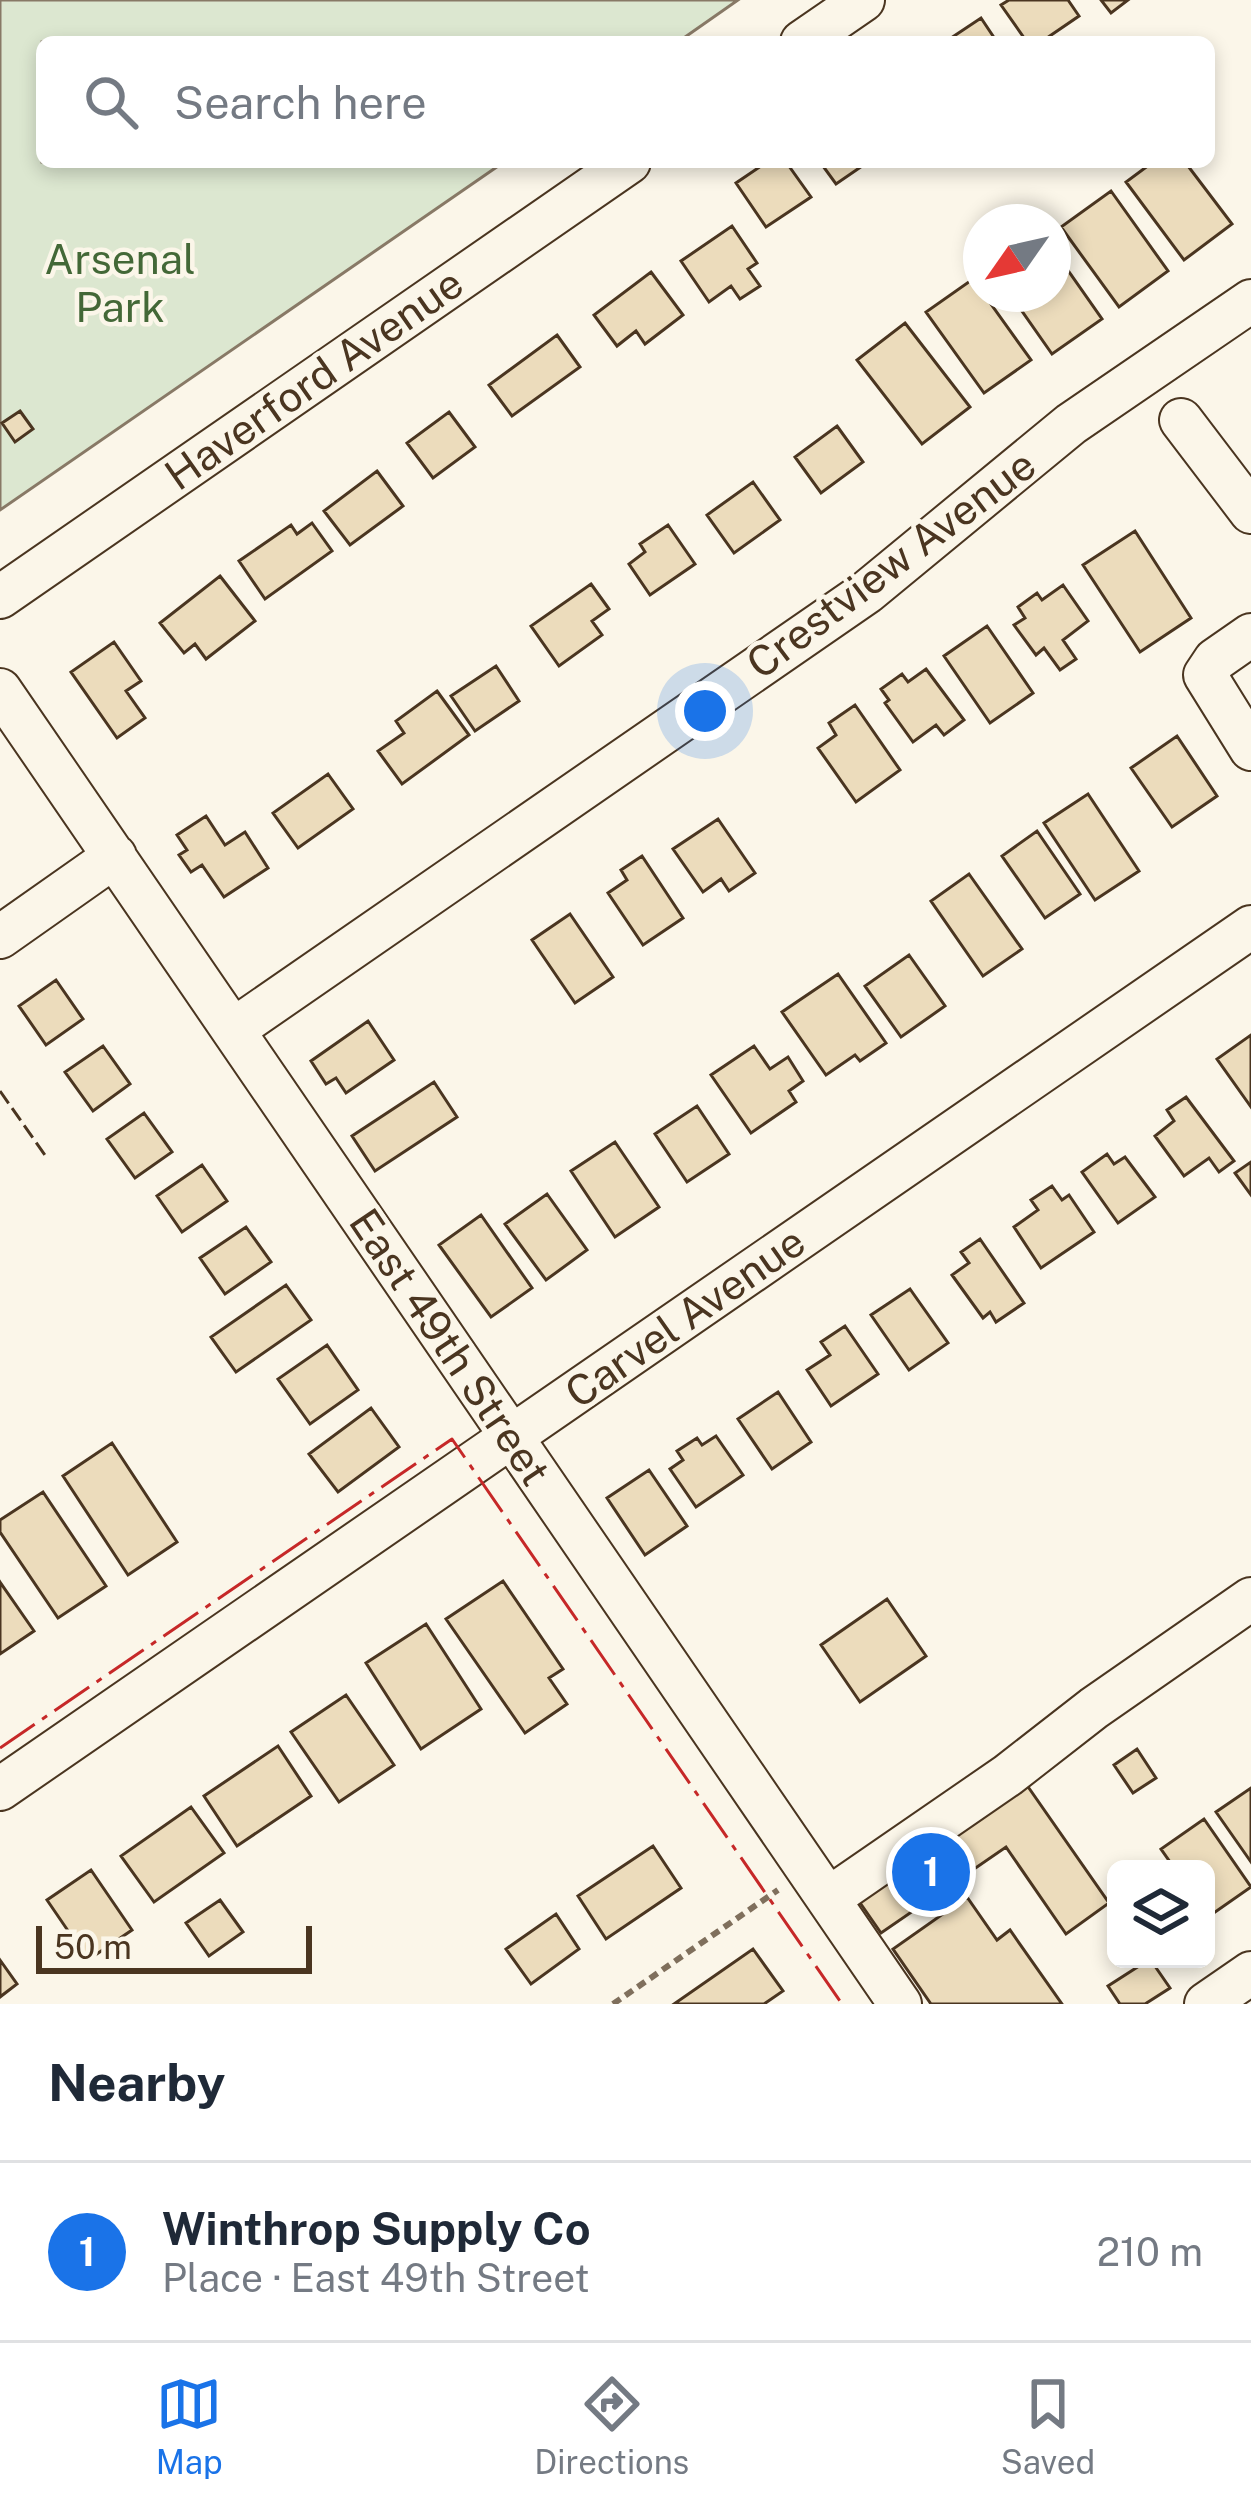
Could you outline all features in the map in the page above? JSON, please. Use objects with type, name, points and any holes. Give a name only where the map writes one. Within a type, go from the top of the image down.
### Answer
[{"type":"street","points":[[811,36],[863,0]]},
{"type":"street","name":"Haverford Avenue","points":[[0,597],[619,168]]},
{"type":"street","name":"Crestview Avenue","points":[[233,1030],[867,592],[1071,424],[1251,301]]},
{"type":"street","points":[[1181,421],[1251,512]]},
{"type":"street","points":[[1251,635],[1215,660],[1204,675],[1251,749]]},
{"type":"street","name":"East 49th Street","points":[[0,690],[900,2004]]},
{"type":"street","points":[[0,937],[115,856]]},
{"type":"street","name":"Carvel Avenue","points":[[0,1789],[1251,927]]},
{"type":"street","points":[[828,1899],[1251,1599]]},
{"type":"street","points":[[1206,2004],[1251,1973]]},
{"type":"path","points":[[613,2004],[771,1895]]},
{"type":"green space","name":"Arsenal Park","points":[[0,0],[738,0],[687,36],[36,36],[36,168],[495,168],[0,510]]},
{"type":"building","points":[[1009,0],[1068,0],[1079,16],[1050,36],[1023,36],[1001,5]]},
{"type":"building","points":[[1101,0],[1128,0],[1111,13]]},
{"type":"building","points":[[981,18],[993,36],[954,36]]},
{"type":"building","points":[[758,168],[790,168],[811,197],[766,227],[736,183]]},
{"type":"building","points":[[824,168],[859,168],[836,184]]},
{"type":"building","points":[[1145,168],[1190,168],[1232,224],[1184,260],[1126,182]]},
{"type":"building","points":[[1111,191],[1168,271],[1119,307],[1071,241],[1071,220]]},
{"type":"building","points":[[732,226],[757,263],[748,269],[760,286],[740,299],[731,286],[709,302],[681,261]]},
{"type":"building","points":[[651,272],[683,315],[645,344],[636,331],[617,346],[594,315]]},
{"type":"building","points":[[1071,275],[1102,319],[1052,354],[1023,312],[1071,312]]},
{"type":"building","points":[[963,286],[963,312],[997,312],[1031,360],[984,393],[926,312]]},
{"type":"building","points":[[905,323],[970,407],[922,444],[857,360]]},
{"type":"building","points":[[557,335],[580,367],[512,416],[489,385]]},
{"type":"building","points":[[20,411],[33,429],[15,442],[2,423]]},
{"type":"building","points":[[449,412],[475,447],[433,478],[407,443]]},
{"type":"building","points":[[837,426],[863,462],[821,493],[795,457]]},
{"type":"building","points":[[377,471],[403,506],[350,545],[324,511]]},
{"type":"building","points":[[753,482],[780,520],[734,553],[707,515]]},
{"type":"building","points":[[312,523],[332,551],[265,599],[239,561],[291,525],[297,534]]},
{"type":"building","points":[[668,525],[695,564],[650,595],[629,564],[645,552],[640,544]]},
{"type":"building","points":[[1135,531],[1191,618],[1140,652],[1083,565]]},
{"type":"building","points":[[220,576],[255,621],[206,659],[195,644],[184,653],[160,623]]},
{"type":"building","points":[[591,584],[609,609],[592,621],[602,635],[559,666],[531,626]]},
{"type":"building","points":[[1063,585],[1088,621],[1063,640],[1076,659],[1060,670],[1044,648],[1036,655],[1014,625],[1025,618],[1018,607],[1037,593],[1042,600]]},
{"type":"building","points":[[987,626],[1033,693],[990,723],[944,656]]},
{"type":"building","points":[[114,642],[141,681],[126,691],[145,718],[117,738],[71,672]]},
{"type":"building","points":[[496,666],[519,701],[475,731],[451,696]]},
{"type":"building","points":[[926,669],[964,720],[944,735],[936,725],[913,742],[885,703],[889,700],[881,689],[902,674],[908,682]]},
{"type":"building","points":[[437,691],[469,735],[402,784],[378,751],[404,733],[396,721]]},
{"type":"building","points":[[855,705],[900,770],[856,802],[818,748],[836,735],[829,723]]},
{"type":"building","points":[[1177,736],[1217,796],[1172,827],[1131,768]]},
{"type":"building","points":[[328,774],[353,809],[298,848],[273,813]]},
{"type":"building","points":[[1088,794],[1139,871],[1095,900],[1044,823]]},
{"type":"building","points":[[206,816],[225,845],[245,832],[268,868],[224,897],[202,865],[191,872],[179,855],[187,850],[177,835]]},
{"type":"building","points":[[718,819],[755,873],[729,891],[721,879],[703,892],[673,849]]},
{"type":"building","points":[[1037,831],[1080,894],[1045,918],[1002,856]]},
{"type":"building","points":[[642,856],[683,918],[643,945],[608,893],[627,880],[621,870]]},
{"type":"building","points":[[969,874],[1022,949],[983,976],[931,901]]},
{"type":"building","points":[[570,914],[613,977],[575,1003],[532,940]]},
{"type":"building","points":[[909,955],[945,1006],[901,1037],[865,986]]},
{"type":"building","points":[[838,974],[886,1043],[860,1061],[855,1055],[826,1075],[782,1012]]},
{"type":"building","points":[[56,980],[83,1019],[46,1045],[19,1006]]},
{"type":"building","points":[[368,1021],[394,1060],[346,1093],[336,1078],[326,1084],[311,1061]]},
{"type":"building","points":[[1251,1035],[1251,1107],[1217,1059]]},
{"type":"building","points":[[103,1046],[130,1084],[93,1111],[65,1072]]},
{"type":"building","points":[[754,1046],[770,1069],[788,1057],[803,1081],[789,1091],[796,1102],[751,1133],[711,1075]]},
{"type":"building","points":[[434,1082],[457,1117],[375,1171],[352,1136]]},
{"type":"building","points":[[1186,1097],[1234,1161],[1219,1172],[1209,1158],[1184,1176],[1155,1136],[1174,1121],[1167,1110]]},
{"type":"building","points":[[697,1106],[729,1154],[687,1182],[655,1134]]},
{"type":"building","points":[[144,1113],[172,1152],[135,1178],[107,1139]]},
{"type":"building","points":[[615,1142],[659,1207],[615,1237],[571,1171]]},
{"type":"building","points":[[1107,1154],[1114,1164],[1125,1157],[1155,1197],[1118,1223],[1082,1172]]},
{"type":"building","points":[[1251,1162],[1251,1195],[1235,1173]]},
{"type":"building","points":[[202,1165],[227,1201],[182,1232],[157,1196]]},
{"type":"building","points":[[1052,1186],[1062,1200],[1069,1195],[1094,1232],[1041,1268],[1014,1227],[1038,1210],[1031,1200]]},
{"type":"building","points":[[547,1194],[587,1250],[546,1280],[505,1224]]},
{"type":"building","points":[[481,1215],[532,1288],[491,1317],[439,1245]]},
{"type":"building","points":[[246,1227],[271,1262],[225,1294],[200,1258]]},
{"type":"building","points":[[980,1239],[1024,1303],[996,1322],[990,1312],[983,1318],[952,1275],[969,1263],[961,1252]]},
{"type":"building","points":[[286,1285],[311,1320],[236,1372],[211,1337]]},
{"type":"building","points":[[910,1289],[948,1343],[909,1370],[871,1315]]},
{"type":"building","points":[[845,1326],[878,1374],[831,1406],[807,1370],[830,1355],[821,1342]]},
{"type":"building","points":[[327,1345],[358,1390],[310,1424],[278,1379]]},
{"type":"building","points":[[778,1392],[811,1442],[772,1469],[738,1419]]},
{"type":"building","points":[[371,1408],[399,1447],[338,1492],[309,1454]]},
{"type":"building","points":[[716,1436],[743,1475],[696,1507],[670,1469],[683,1460],[677,1451],[697,1438],[702,1445]]},
{"type":"building","points":[[112,1443],[177,1542],[128,1575],[63,1476]]},
{"type":"building","points":[[649,1470],[687,1526],[645,1555],[607,1498]]},
{"type":"building","points":[[43,1492],[106,1586],[58,1618],[0,1532],[0,1520]]},
{"type":"building","points":[[503,1581],[563,1669],[549,1678],[567,1704],[525,1733],[446,1619]]},
{"type":"building","points":[[0,1582],[34,1631],[0,1654]]},
{"type":"building","points":[[887,1599],[926,1656],[860,1702],[821,1645]]},
{"type":"building","points":[[426,1624],[481,1709],[421,1749],[366,1663]]},
{"type":"building","points":[[346,1695],[394,1765],[339,1802],[291,1732]]},
{"type":"building","points":[[278,1746],[311,1796],[237,1846],[204,1796]]},
{"type":"building","points":[[1137,1749],[1156,1778],[1133,1793],[1114,1765]]},
{"type":"building","points":[[1024,1781],[1107,1904],[1066,1934],[1006,1847],[881,1933],[856,1897]]},
{"type":"building","points":[[1251,1788],[1251,1862],[1216,1812]]},
{"type":"building","points":[[191,1807],[224,1853],[154,1902],[121,1856]]},
{"type":"building","points":[[1204,1819],[1251,1887],[1215,1912],[1215,1860],[1169,1860],[1161,1849]]},
{"type":"building","points":[[653,1846],[681,1888],[606,1939],[578,1896]]},
{"type":"building","points":[[91,1870],[132,1930],[88,1960],[47,1900]]},
{"type":"building","points":[[967,1897],[997,1940],[1010,1930],[1062,2004],[931,2004],[893,1949]]},
{"type":"building","points":[[220,1900],[243,1932],[209,1956],[186,1923]]},
{"type":"building","points":[[556,1914],[579,1949],[531,1984],[506,1949]]},
{"type":"building","points":[[753,1949],[783,1991],[764,2004],[674,2004]]},
{"type":"building","points":[[0,1960],[17,1984],[0,1997]]},
{"type":"building","points":[[1136,1968],[1156,1968],[1170,1988],[1145,2004],[1120,2004],[1108,1986]]},
{"type":"fence","points":[[0,1091],[47,1158]]},
{"type":"power","points":[[0,1748],[452,1439],[842,2004]]},
{"type":"place","name":"Winthrop Supply Co","points":[[931,1872]]}]
